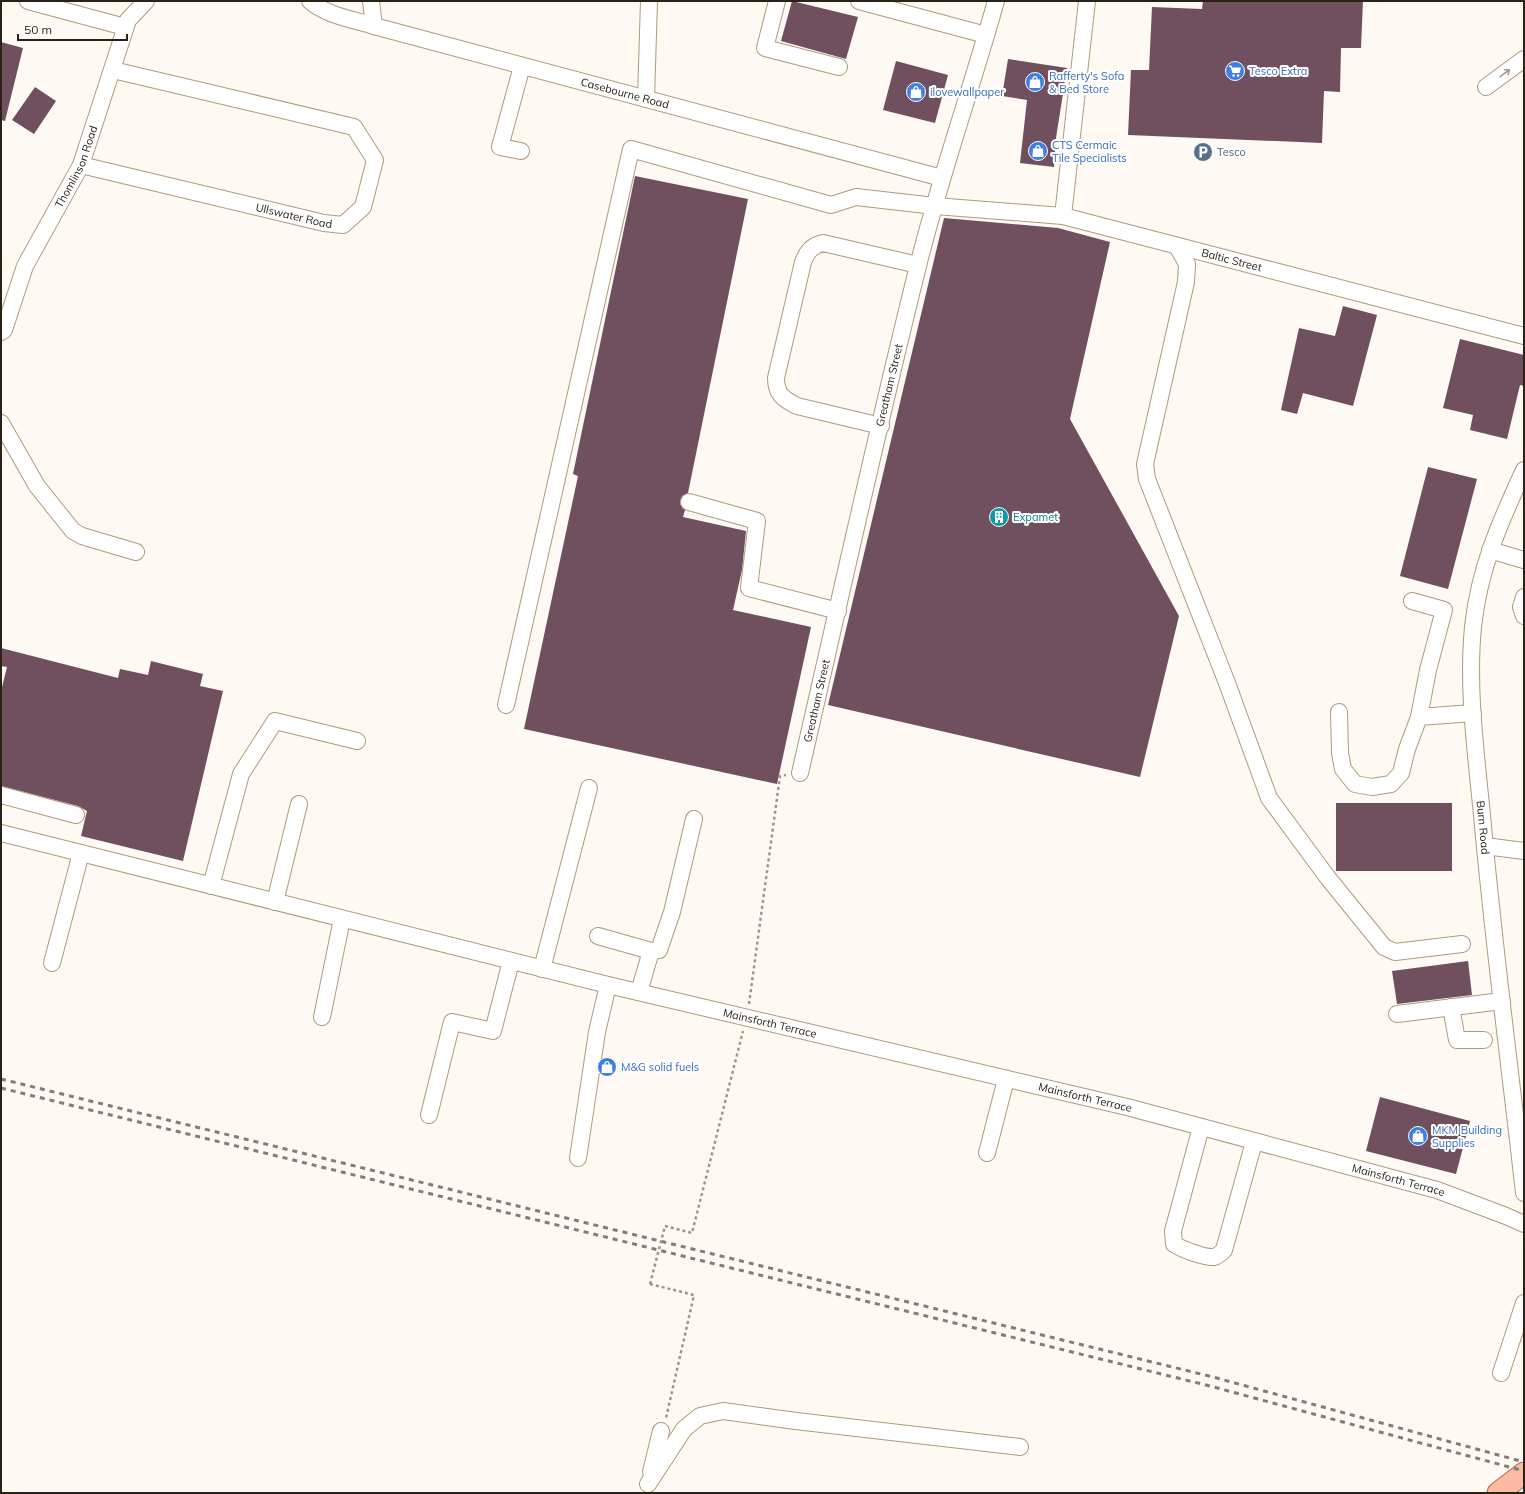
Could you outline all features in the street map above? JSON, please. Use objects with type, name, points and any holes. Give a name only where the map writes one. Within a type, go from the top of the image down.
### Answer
[{"type":"main road","points":[[1498,1493],[1524,1473]]},
{"type":"street","points":[[28,1],[126,27]]},
{"type":"street","name":"Thomlinson Road","points":[[1,332],[4,330],[25,266],[81,165],[128,20],[146,1]]},
{"type":"street","name":"Casebourne Road","points":[[310,1],[315,5],[341,16],[374,26],[942,178]]},
{"type":"street","points":[[372,1],[374,26]]},
{"type":"street","points":[[646,99],[648,1]]},
{"type":"street","points":[[777,1],[765,48],[839,67]]},
{"type":"street","points":[[859,1],[902,6],[986,35]]},
{"type":"street","name":"Greatham Street","points":[[800,773],[918,265],[942,178],[996,1]]},
{"type":"street","points":[[1063,216],[1087,1]]},
{"type":"street","points":[[1486,87],[1524,59]]},
{"type":"street","points":[[521,151],[500,146],[522,66]]},
{"type":"street","name":"Ullswater Road","points":[[81,165],[324,222],[343,225],[363,207],[375,160],[354,127],[113,70]]},
{"type":"street","name":"Baltic Street","points":[[506,705],[631,149],[831,205],[856,197],[935,206],[1063,216],[1524,336]]},
{"type":"street","points":[[881,426],[797,406],[785,400],[776,388],[776,378],[802,262],[807,252],[815,245],[823,243],[918,265]]},
{"type":"street","points":[[1177,246],[1187,264],[1186,282],[1145,464],[1147,480],[1227,683],[1269,798],[1328,878],[1384,947],[1395,952],[1462,944]]},
{"type":"street","points":[[1,423],[37,486],[73,531],[82,536],[136,552]]},
{"type":"street","name":"Burn Road","points":[[1524,470],[1496,531],[1482,573],[1473,626],[1471,663],[1473,712],[1485,846],[1524,1193]]},
{"type":"street","points":[[689,502],[757,521],[749,588],[838,611]]},
{"type":"street","points":[[1490,550],[1524,560]]},
{"type":"street","points":[[1524,597],[1520,607],[1524,616]]},
{"type":"street","points":[[1339,712],[1340,753],[1343,769],[1355,784],[1372,787],[1391,784],[1401,773],[1407,749],[1419,717],[1428,670],[1444,610],[1412,601]]},
{"type":"street","points":[[1419,717],[1473,712]]},
{"type":"street","points":[[211,886],[241,774],[275,721],[357,741]]},
{"type":"street","points":[[542,969],[588,788]]},
{"type":"street","points":[[1,795],[76,815]]},
{"type":"street","points":[[275,902],[299,804]]},
{"type":"street","points":[[598,936],[651,951],[659,950],[672,912],[694,820]]},
{"type":"street","name":"Mainsforth Terrace","points":[[1,833],[542,969],[1127,1107],[1437,1190],[1524,1224]]},
{"type":"street","points":[[1485,846],[1524,851]]},
{"type":"street","points":[[52,963],[81,853]]},
{"type":"street","points":[[322,1017],[342,918]]},
{"type":"street","points":[[639,992],[651,951]]},
{"type":"street","points":[[429,1115],[452,1022],[493,1031],[511,961]]},
{"type":"street","points":[[578,1158],[597,1032],[608,985]]},
{"type":"street","points":[[1397,1014],[1502,1001]]},
{"type":"street","points":[[1451,1007],[1457,1040],[1484,1040]]},
{"type":"street","points":[[987,1153],[1006,1079]]},
{"type":"street","points":[[1201,1127],[1172,1231],[1174,1244],[1180,1249],[1213,1257],[1219,1255],[1224,1250],[1254,1142]]},
{"type":"street","points":[[1501,1373],[1524,1303]]},
{"type":"street","points":[[648,1489],[684,1429],[700,1416],[723,1411],[796,1422],[1020,1447]]},
{"type":"street","points":[[648,1489],[661,1431]]},
{"type":"path","points":[[661,1431],[664,1426],[694,1296],[650,1284],[665,1226],[692,1233],[747,1017],[780,776],[800,773]]},
{"type":"building","points":[[792,1],[858,17],[846,59],[781,41]]},
{"type":"building","name":"Tesco Extra","points":[[1203,1],[1363,1],[1361,48],[1341,48],[1340,92],[1324,91],[1322,143],[1128,135],[1131,70],[1149,70],[1152,7],[1202,9]]},
{"type":"building","points":[[1,42],[23,48],[5,121],[1,120]]},
{"type":"building","name":"Rafferty's Sofa & Bed Store","points":[[1008,59],[1067,68],[1056,138],[1054,167],[1020,163],[1027,100],[1002,96]]},
{"type":"building","name":"ilovewallpaper","points":[[896,61],[948,75],[935,123],[883,110]]},
{"type":"building","points":[[35,87],[56,101],[34,134],[12,120]]},
{"type":"building","points":[[635,176],[748,199],[688,493],[682,496],[680,504],[685,510],[683,517],[746,531],[742,570],[733,610],[811,627],[777,784],[524,729],[578,476],[573,474]]},
{"type":"building","name":"Expamet","points":[[944,218],[1058,228],[1110,242],[1070,419],[1179,616],[1140,777],[828,705]]},
{"type":"building","points":[[1343,306],[1377,315],[1353,406],[1303,393],[1297,414],[1281,410],[1299,328],[1335,336]]},
{"type":"building","points":[[1460,339],[1524,355],[1524,386],[1520,385],[1507,439],[1470,430],[1473,415],[1443,408]]},
{"type":"building","points":[[1428,467],[1477,479],[1448,589],[1400,576]]},
{"type":"building","points":[[1,648],[118,678],[120,669],[148,675],[151,661],[203,674],[200,686],[223,691],[183,861],[81,836],[87,811],[78,806],[1,786],[1,691],[7,667],[1,666]]},
{"type":"building","points":[[1336,803],[1452,803],[1452,871],[1336,871]]},
{"type":"building","points":[[1468,961],[1472,995],[1397,1004],[1392,971]]},
{"type":"building","name":"MKM Building Supplies","points":[[1380,1097],[1470,1121],[1456,1174],[1366,1151]]},
{"type":"railway","points":[[1,1079],[1213,1377],[1524,1462]]},
{"type":"railway","points":[[1,1088],[1210,1386],[1524,1471]]},
{"type":"place","name":"Tesco Extra","points":[[1235,71]]},
{"type":"place","name":"Rafferty's Sofa & Bed Store","points":[[1035,82]]},
{"type":"place","name":"ilovewallpaper","points":[[916,92]]},
{"type":"place","name":"CTS Cermaic Tile Specialists","points":[[1038,151]]},
{"type":"place","name":"Tesco","points":[[1203,152]]},
{"type":"place","name":"Expamet","points":[[999,517]]},
{"type":"place","name":"M&G solid fuels","points":[[607,1067]]},
{"type":"place","name":"MKM Building Supplies","points":[[1418,1136]]}]
